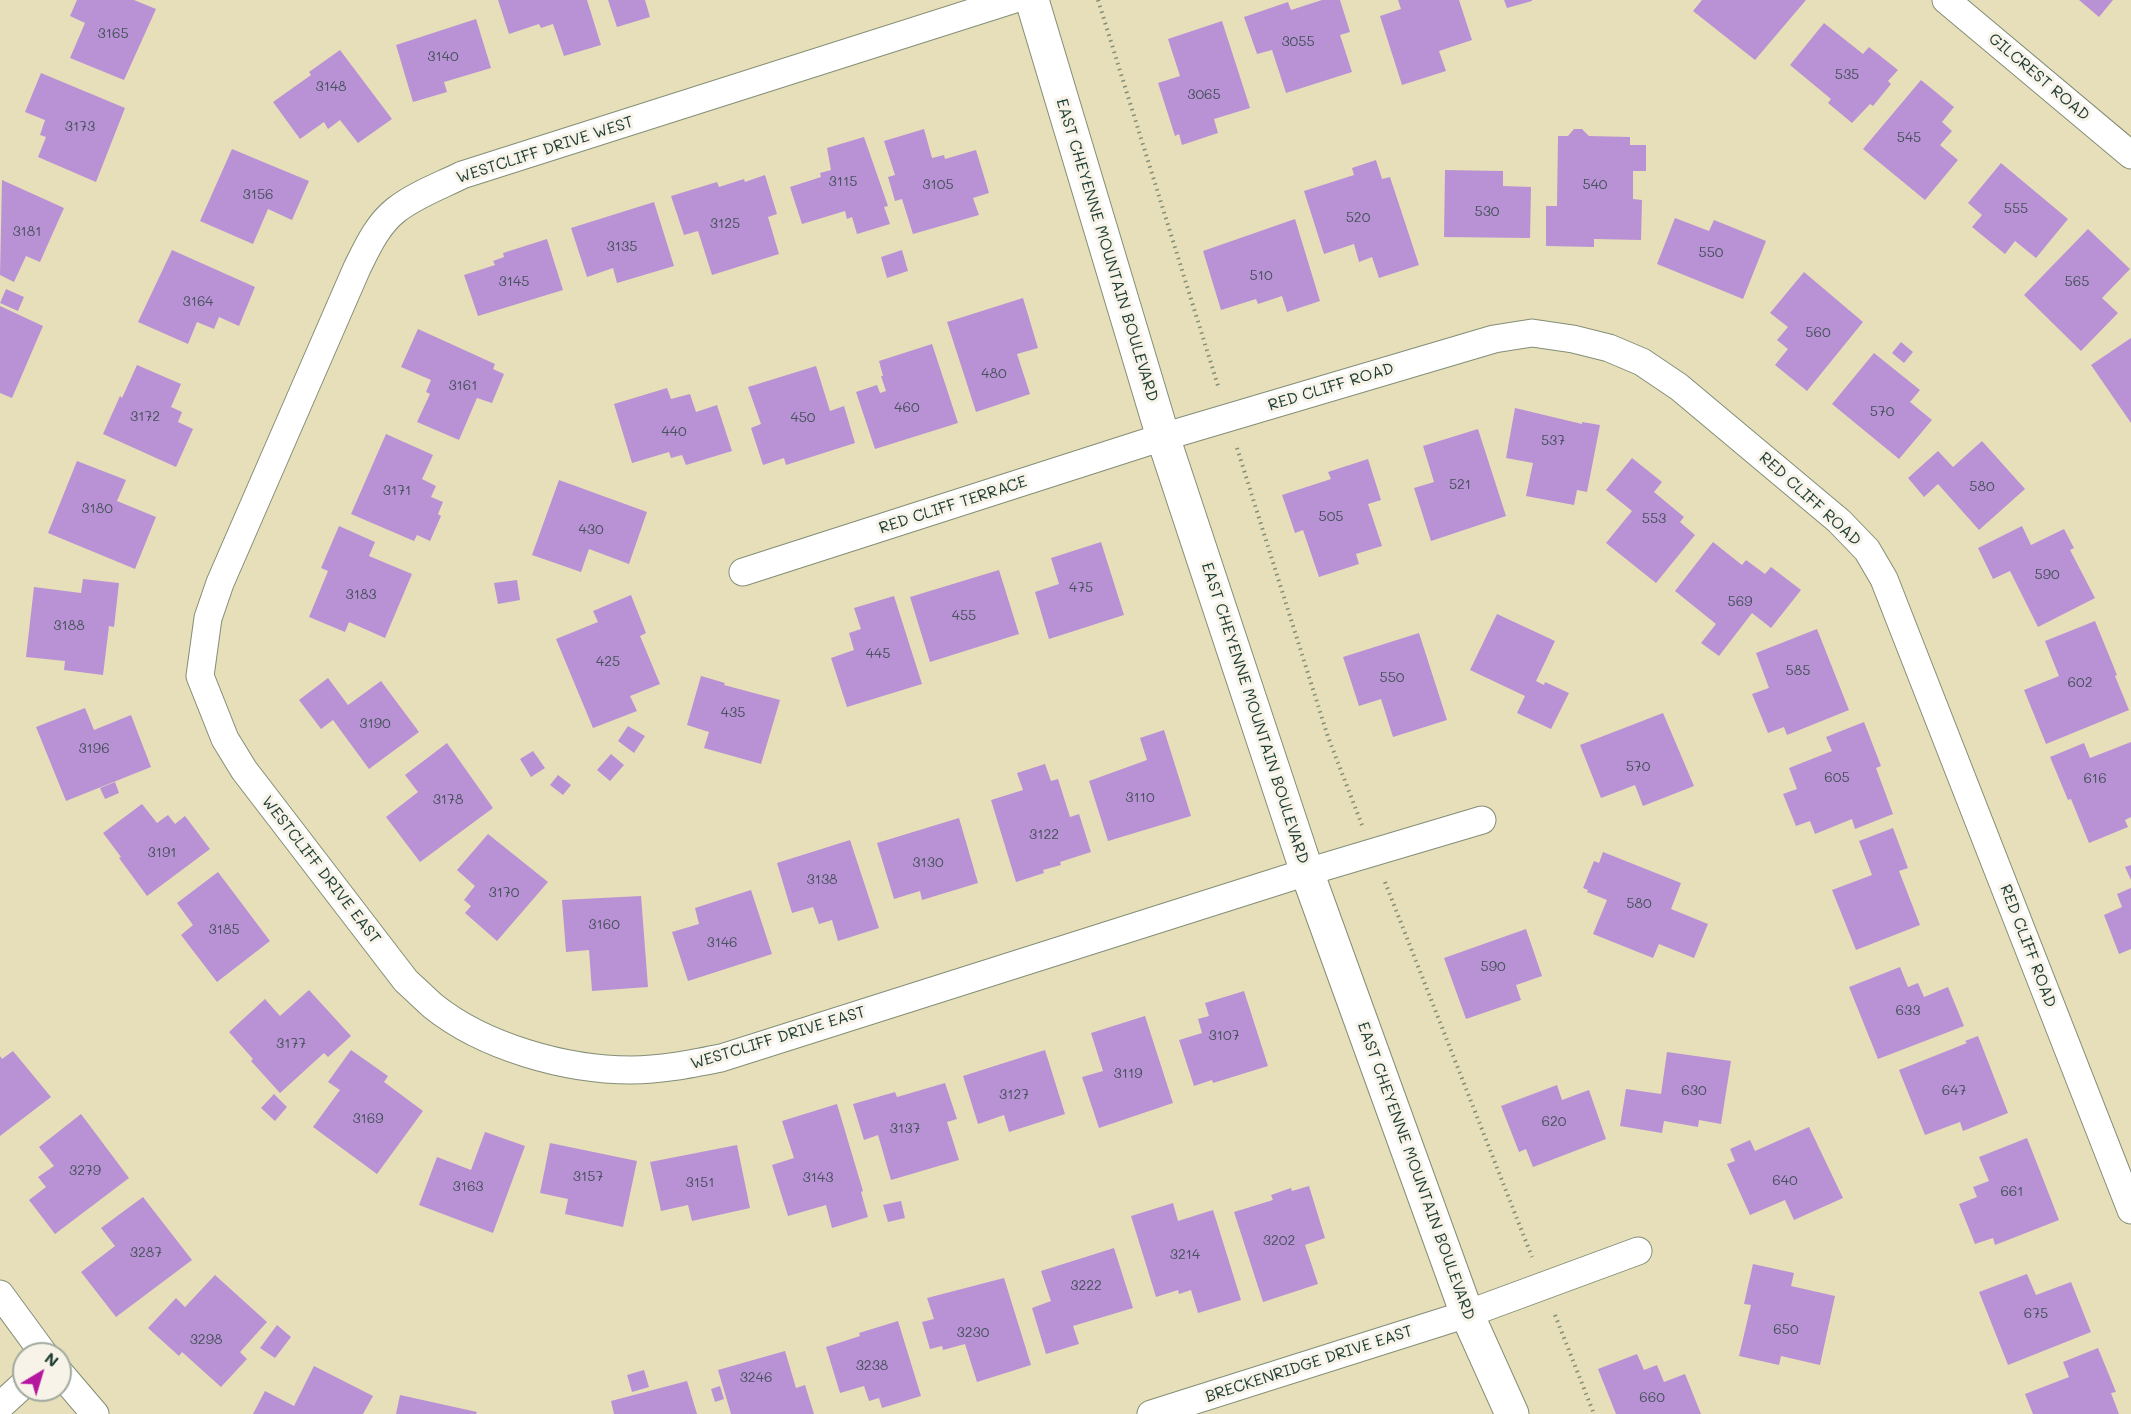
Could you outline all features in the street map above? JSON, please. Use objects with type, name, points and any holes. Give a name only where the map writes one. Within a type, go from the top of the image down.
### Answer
[{"type":"street","name":"WESTCLIFF DRIVE WEST","points":[[201,676],[208,618],[220,583],[357,268],[373,236],[394,211],[424,193],[462,175],[1012,0]]},
{"type":"street","name":"EAST CHEYENNE MOUNTAIN BOULEVARD","points":[[1032,0],[1163,437],[1307,872],[1467,1314],[1512,1414]]},
{"type":"street","name":"GILCREST ROAD","points":[[1946,0],[2131,155]]},
{"type":"street","name":"RED CLIFF ROAD","points":[[1163,437],[1494,339],[1532,333],[1573,339],[1609,348],[1642,362],[1679,387],[1839,521],[1867,550],[1884,579],[2131,1210]]},
{"type":"street","name":"RED CLIFF TERRACE","points":[[743,572],[1163,437]]},
{"type":"street","name":"WESTCLIFF DRIVE EAST","points":[[201,676],[225,738],[244,770],[406,981],[434,1006],[462,1025],[504,1046],[594,1068],[631,1070],[680,1067],[721,1058],[1307,872],[1482,820]]},
{"type":"street","name":"BRECKENRIDGE DRIVE EAST","points":[[1151,1414],[1467,1314],[1638,1251]]},
{"type":"street","points":[[0,1294],[35,1342]]},
{"type":"street","points":[[72,1387],[94,1414]]},
{"type":"street","points":[[0,1406],[12,1395]]},
{"type":"path","points":[[1098,0],[1328,737],[1594,1414]]},
{"type":"building","points":[[77,0],[134,0],[156,9],[124,80],[70,58],[85,23],[70,16]]},
{"type":"building","points":[[498,0],[587,0],[601,45],[564,56],[553,24],[541,28],[539,24],[509,34]]},
{"type":"building","points":[[608,0],[645,0],[650,17],[617,27]]},
{"type":"building","points":[[1322,0],[1340,0],[1350,32],[1340,35],[1352,72],[1286,93],[1272,50],[1257,54],[1244,17],[1288,2],[1291,10]]},
{"type":"building","points":[[1398,0],[1459,0],[1472,40],[1439,51],[1446,71],[1402,85],[1380,16],[1401,9]]},
{"type":"building","points":[[1504,0],[1532,0],[1532,1],[1507,8]]},
{"type":"building","points":[[1702,0],[1806,0],[1755,60],[1693,11]]},
{"type":"building","points":[[2079,0],[2113,0],[2099,17]]},
{"type":"building","points":[[476,19],[491,68],[444,82],[447,92],[413,102],[396,45]]},
{"type":"building","points":[[1222,21],[1250,108],[1214,119],[1218,133],[1182,145],[1179,134],[1175,136],[1158,83],[1180,76],[1168,39]]},
{"type":"building","points":[[1824,23],[1863,54],[1869,47],[1898,70],[1888,81],[1891,84],[1873,106],[1870,104],[1852,123],[1828,103],[1831,99],[1790,65]]},
{"type":"building","points":[[340,50],[392,119],[358,143],[340,120],[328,129],[324,122],[300,139],[273,102],[311,75],[309,72]]},
{"type":"building","points":[[41,73],[125,108],[96,182],[38,157],[46,137],[40,135],[45,120],[25,112]]},
{"type":"building","points":[[1921,80],[1954,107],[1942,122],[1952,131],[1940,145],[1958,160],[1925,200],[1863,149]]},
{"type":"building","points":[[924,129],[932,158],[944,155],[945,159],[976,150],[989,193],[973,198],[979,215],[913,234],[902,199],[895,201],[888,177],[895,175],[884,141]]},
{"type":"building","points":[[1574,129],[1582,129],[1589,136],[1630,137],[1630,145],[1646,145],[1646,171],[1633,171],[1633,199],[1642,200],[1641,240],[1594,239],[1594,247],[1546,246],[1546,206],[1557,206],[1558,136],[1568,136]]},
{"type":"building","points":[[864,137],[888,206],[884,207],[890,224],[857,234],[852,217],[847,219],[845,211],[802,224],[790,187],[821,177],[820,173],[831,170],[827,148]]},
{"type":"building","points":[[232,149],[309,181],[292,220],[268,209],[253,244],[200,221]]},
{"type":"building","points":[[1376,160],[1382,179],[1390,177],[1419,265],[1379,278],[1372,257],[1359,262],[1354,244],[1324,254],[1304,191],[1354,175],[1352,168]]},
{"type":"building","points":[[2001,163],[2068,219],[2036,258],[2015,241],[2005,254],[1972,227],[1982,215],[1968,203]]},
{"type":"building","points":[[1445,170],[1503,171],[1503,186],[1531,187],[1530,238],[1444,237]]},
{"type":"building","points":[[765,175],[777,214],[768,217],[779,254],[712,275],[698,231],[684,235],[671,196],[717,182],[719,187]]},
{"type":"building","points":[[2,180],[64,208],[40,262],[26,256],[14,282],[0,275]]},
{"type":"building","points":[[654,202],[674,266],[617,283],[613,268],[587,277],[571,228]]},
{"type":"building","points":[[1675,218],[1709,231],[1714,220],[1766,241],[1743,299],[1657,264]]},
{"type":"building","points":[[1295,219],[1320,301],[1287,312],[1282,296],[1258,304],[1256,299],[1221,310],[1203,251]]},
{"type":"building","points":[[2088,229],[2130,269],[2102,298],[2118,313],[2081,351],[2024,295]]},
{"type":"building","points":[[547,239],[563,290],[478,316],[464,275],[495,265],[493,261],[504,257],[503,253]]},
{"type":"building","points":[[172,250],[255,287],[239,326],[219,317],[214,329],[197,322],[188,344],[138,322]]},
{"type":"building","points":[[902,250],[908,271],[887,278],[881,257]]},
{"type":"building","points":[[1804,272],[1863,322],[1807,391],[1775,365],[1788,349],[1777,340],[1788,327],[1770,313]]},
{"type":"building","points":[[6,289],[24,297],[18,311],[0,303]]},
{"type":"building","points":[[1023,298],[1038,348],[1017,354],[1030,394],[976,412],[947,322]]},
{"type":"building","points":[[0,306],[43,326],[12,398],[0,393]]},
{"type":"building","points":[[418,329],[495,364],[493,369],[504,374],[492,403],[477,398],[459,440],[417,422],[430,394],[426,392],[431,380],[401,367]]},
{"type":"building","points":[[2131,338],[2131,423],[2091,365]]},
{"type":"building","points":[[1901,342],[1913,352],[1904,363],[1892,353]]},
{"type":"building","points":[[932,344],[958,423],[875,449],[856,392],[877,385],[880,393],[886,391],[879,361]]},
{"type":"building","points":[[1874,353],[1920,390],[1910,402],[1932,420],[1899,459],[1832,404]]},
{"type":"building","points":[[137,365],[181,384],[171,407],[182,412],[178,422],[193,429],[176,467],[103,434]]},
{"type":"building","points":[[816,366],[830,411],[844,406],[855,443],[786,465],[784,458],[763,465],[751,428],[761,424],[748,387]]},
{"type":"building","points":[[667,388],[671,399],[690,394],[696,412],[717,405],[732,451],[686,465],[682,455],[671,458],[669,452],[632,463],[614,404]]},
{"type":"building","points":[[1515,408],[1582,424],[1582,422],[1600,425],[1587,492],[1577,490],[1574,505],[1526,496],[1533,463],[1506,458]]},
{"type":"building","points":[[1478,429],[1506,516],[1431,541],[1414,488],[1434,482],[1423,446]]},
{"type":"building","points":[[386,434],[433,455],[422,479],[436,486],[431,497],[443,502],[438,514],[441,516],[430,541],[417,535],[414,541],[351,514]]},
{"type":"building","points":[[1982,441],[2025,489],[1979,530],[1938,484],[1924,497],[1908,478],[1938,451],[1953,467]]},
{"type":"building","points":[[1632,458],[1662,482],[1654,492],[1684,517],[1680,522],[1695,535],[1656,583],[1606,543],[1632,511],[1606,490]]},
{"type":"building","points":[[1368,459],[1381,500],[1368,504],[1382,546],[1356,554],[1359,564],[1319,577],[1303,530],[1295,533],[1282,495],[1331,479],[1328,472]]},
{"type":"building","points":[[77,461],[126,480],[117,501],[156,517],[135,569],[48,533]]},
{"type":"building","points":[[559,480],[647,512],[629,564],[589,549],[581,572],[532,555]]},
{"type":"building","points":[[339,526],[375,542],[369,556],[412,574],[385,638],[349,622],[345,632],[309,617],[328,571],[321,568]]},
{"type":"building","points":[[2022,526],[2031,545],[2064,529],[2074,548],[2070,550],[2095,598],[2038,627],[2010,571],[1993,579],[1978,548]]},
{"type":"building","points":[[1101,542],[1124,615],[1049,639],[1035,592],[1059,584],[1051,558]]},
{"type":"building","points":[[1713,542],[1742,565],[1746,560],[1765,574],[1771,567],[1801,590],[1771,628],[1752,613],[1719,656],[1701,643],[1716,624],[1675,591]]},
{"type":"building","points":[[999,570],[1019,634],[930,662],[910,597]]},
{"type":"building","points":[[83,579],[119,583],[114,627],[109,626],[103,675],[64,670],[65,661],[26,657],[34,587],[81,593]]},
{"type":"building","points":[[517,580],[520,600],[498,604],[494,583]]},
{"type":"building","points":[[631,595],[646,633],[640,636],[660,684],[630,696],[637,711],[593,728],[556,639],[598,622],[593,611]]},
{"type":"building","points":[[894,596],[922,684],[847,707],[831,658],[854,650],[849,633],[861,629],[854,608]]},
{"type":"building","points":[[1497,614],[1555,641],[1536,681],[1544,685],[1545,682],[1569,693],[1551,729],[1517,713],[1525,696],[1470,670]]},
{"type":"building","points":[[2095,621],[2129,710],[2046,744],[2024,690],[2059,676],[2045,641]]},
{"type":"building","points":[[1817,629],[1849,710],[1787,735],[1784,727],[1768,733],[1752,694],[1769,688],[1756,653]]},
{"type":"building","points":[[1419,633],[1447,720],[1393,737],[1381,699],[1359,706],[1343,657]]},
{"type":"building","points":[[701,676],[725,683],[724,685],[780,700],[761,764],[704,748],[709,732],[687,725]]},
{"type":"building","points":[[328,678],[348,705],[381,681],[419,732],[369,769],[333,720],[321,729],[299,700]]},
{"type":"building","points":[[85,708],[94,730],[131,715],[151,767],[66,801],[36,727]]},
{"type":"building","points":[[1663,713],[1694,786],[1643,806],[1635,785],[1601,798],[1580,745]]},
{"type":"building","points":[[1864,722],[1881,766],[1876,768],[1893,814],[1855,829],[1852,819],[1815,834],[1810,821],[1796,826],[1783,794],[1797,789],[1789,768],[1832,751],[1826,737]]},
{"type":"building","points":[[628,726],[645,736],[634,753],[618,741]]},
{"type":"building","points":[[1164,730],[1191,816],[1108,841],[1089,781],[1147,760],[1140,738]]},
{"type":"building","points":[[2131,742],[2131,817],[2125,820],[2128,827],[2089,843],[2050,757],[2084,743],[2090,758]]},
{"type":"building","points":[[447,743],[493,808],[420,862],[386,817],[418,792],[405,775]]},
{"type":"building","points":[[533,751],[545,768],[531,777],[520,759]]},
{"type":"building","points":[[611,754],[624,765],[610,781],[597,770]]},
{"type":"building","points":[[1045,764],[1051,781],[1058,779],[1070,817],[1079,814],[1091,852],[1060,862],[1061,865],[1043,870],[1044,873],[1016,882],[991,800],[1023,790],[1017,773]]},
{"type":"building","points":[[558,775],[571,785],[563,795],[550,785]]},
{"type":"building","points":[[115,782],[119,793],[105,799],[100,788]]},
{"type":"building","points":[[142,804],[157,823],[168,815],[175,824],[185,816],[210,849],[147,896],[103,833]]},
{"type":"building","points":[[959,818],[978,883],[922,900],[920,891],[894,899],[877,843]]},
{"type":"building","points":[[1893,828],[1908,868],[1899,871],[1920,925],[1856,950],[1832,890],[1872,875],[1859,841]]},
{"type":"building","points":[[488,834],[548,882],[497,941],[465,913],[471,906],[464,900],[475,886],[457,870]]},
{"type":"building","points":[[850,840],[879,928],[838,941],[832,920],[819,924],[813,907],[792,913],[777,863]]},
{"type":"building","points":[[1603,852],[1681,883],[1671,909],[1708,924],[1694,958],[1659,944],[1653,958],[1593,934],[1607,900],[1583,888],[1594,861],[1599,863]]},
{"type":"building","points":[[2131,865],[2131,880],[2125,867]]},
{"type":"building","points":[[218,872],[270,941],[217,982],[181,935],[193,925],[177,903]]},
{"type":"building","points":[[2131,888],[2131,949],[2119,954],[2104,915],[2122,907],[2117,894]]},
{"type":"building","points":[[751,890],[772,954],[688,981],[672,932],[699,924],[695,908]]},
{"type":"building","points":[[641,896],[648,987],[592,991],[589,950],[566,952],[562,900]]},
{"type":"building","points":[[1526,929],[1542,976],[1516,985],[1521,1000],[1466,1019],[1444,958]]},
{"type":"building","points":[[1900,967],[1908,987],[1918,983],[1924,997],[1948,987],[1964,1026],[1878,1059],[1849,987]]},
{"type":"building","points":[[309,990],[351,1036],[328,1057],[324,1053],[280,1093],[229,1032],[265,999],[280,1016]]},
{"type":"building","points":[[1244,991],[1268,1066],[1213,1083],[1212,1080],[1194,1086],[1179,1040],[1202,1033],[1198,1019],[1209,1016],[1205,1003]]},
{"type":"building","points":[[1145,1016],[1173,1103],[1099,1128],[1082,1077],[1103,1071],[1091,1033]]},
{"type":"building","points":[[1978,1036],[2008,1113],[1963,1131],[1960,1122],[1925,1135],[1899,1070],[1967,1043],[1965,1041]]},
{"type":"building","points":[[351,1050],[388,1076],[384,1082],[423,1111],[377,1174],[313,1127],[340,1090],[328,1082]]},
{"type":"building","points":[[1045,1050],[1065,1114],[1009,1132],[1004,1115],[978,1124],[963,1076]]},
{"type":"building","points":[[13,1051],[51,1097],[0,1136],[0,1056],[2,1059]]},
{"type":"building","points":[[1667,1052],[1731,1061],[1721,1124],[1699,1120],[1698,1127],[1664,1121],[1662,1133],[1620,1126],[1626,1089],[1661,1094]]},
{"type":"building","points":[[945,1083],[957,1119],[947,1122],[959,1160],[891,1180],[878,1135],[864,1140],[853,1104],[895,1092],[897,1097]]},
{"type":"building","points":[[1557,1085],[1562,1100],[1589,1090],[1606,1139],[1533,1167],[1526,1149],[1519,1152],[1501,1106]]},
{"type":"building","points":[[274,1094],[287,1107],[275,1121],[261,1108]]},
{"type":"building","points":[[837,1104],[863,1191],[861,1192],[868,1217],[832,1228],[826,1205],[788,1216],[772,1165],[794,1158],[782,1121]]},
{"type":"building","points":[[81,1114],[129,1178],[55,1234],[29,1200],[46,1187],[38,1177],[54,1166],[39,1147]]},
{"type":"building","points":[[1809,1127],[1843,1198],[1794,1220],[1785,1200],[1750,1215],[1727,1164],[1735,1161],[1730,1149],[1750,1140],[1755,1151]]},
{"type":"building","points":[[485,1132],[525,1146],[493,1233],[419,1205],[437,1157],[471,1170]]},
{"type":"building","points":[[2027,1138],[2059,1220],[1995,1245],[1993,1238],[1975,1244],[1959,1204],[1977,1197],[1973,1187],[1989,1181],[1979,1157]]},
{"type":"building","points":[[550,1143],[637,1161],[623,1227],[565,1214],[568,1199],[540,1193]]},
{"type":"building","points":[[737,1145],[750,1208],[692,1221],[688,1205],[661,1211],[650,1162]]},
{"type":"building","points":[[1309,1186],[1325,1238],[1305,1245],[1318,1284],[1263,1302],[1234,1212],[1273,1200],[1271,1195],[1291,1188],[1292,1191]]},
{"type":"building","points":[[143,1197],[192,1260],[116,1317],[81,1272],[115,1246],[101,1228]]},
{"type":"building","points":[[901,1201],[905,1218],[888,1222],[883,1205]]},
{"type":"building","points":[[1173,1203],[1178,1221],[1213,1210],[1241,1300],[1198,1313],[1191,1290],[1179,1294],[1178,1290],[1156,1297],[1131,1216]]},
{"type":"building","points":[[1114,1248],[1133,1308],[1073,1326],[1079,1344],[1046,1354],[1032,1308],[1051,1301],[1041,1271]]},
{"type":"building","points":[[1753,1264],[1794,1273],[1791,1286],[1835,1296],[1820,1365],[1781,1356],[1779,1365],[1739,1356],[1751,1305],[1744,1304]]},
{"type":"building","points":[[2027,1274],[2036,1295],[2071,1282],[2091,1332],[2008,1365],[1979,1292]]},
{"type":"building","points":[[215,1275],[267,1322],[240,1352],[247,1359],[221,1387],[182,1352],[179,1356],[148,1328],[176,1298],[185,1307]]},
{"type":"building","points":[[1004,1278],[1031,1365],[977,1382],[965,1344],[943,1350],[942,1346],[930,1349],[922,1322],[934,1319],[927,1298]]},
{"type":"building","points":[[898,1321],[921,1396],[882,1408],[879,1398],[869,1401],[864,1386],[840,1393],[826,1347],[860,1336],[859,1333]]},
{"type":"building","points":[[277,1325],[291,1337],[275,1358],[260,1348]]},
{"type":"building","points":[[2098,1348],[2116,1392],[2111,1393],[2119,1414],[2033,1414],[2025,1394],[2069,1377],[2063,1362]]},
{"type":"building","points":[[785,1351],[796,1388],[805,1385],[814,1414],[731,1414],[718,1370]]},
{"type":"building","points":[[1637,1354],[1644,1370],[1657,1365],[1664,1382],[1685,1374],[1701,1414],[1616,1414],[1598,1369]]},
{"type":"building","points":[[314,1366],[373,1396],[363,1414],[253,1414],[265,1391],[294,1406]]},
{"type":"building","points":[[644,1370],[649,1387],[632,1392],[627,1375]]},
{"type":"building","points":[[687,1381],[697,1414],[614,1414],[611,1401]]},
{"type":"building","points":[[720,1386],[724,1399],[715,1402],[711,1389]]},
{"type":"building","points":[[400,1395],[477,1412],[476,1414],[396,1414]]}]
